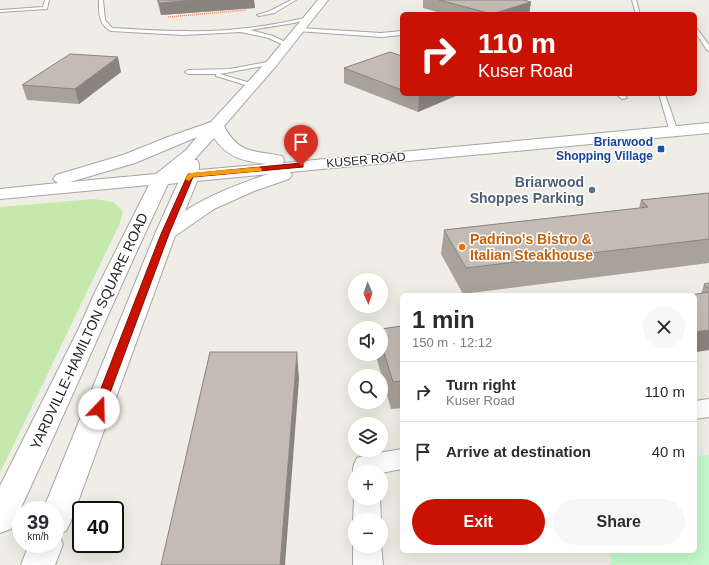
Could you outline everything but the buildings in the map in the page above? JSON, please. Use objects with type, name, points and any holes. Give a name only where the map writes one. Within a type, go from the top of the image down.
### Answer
[{"type":"street","name":"YARDVILLE-HAMILTON SQUARE ROAD","points":[[0,519],[91,328],[106,292],[162,178],[192,153],[272,63],[323,0]]},
{"type":"street","points":[[28,191],[85,171],[129,159],[174,140],[216,126],[221,139],[236,152],[264,158],[317,164]]},
{"type":"street","name":"KUSER ROAD","points":[[0,194],[709,128]]},
{"type":"street","name":"YARDVILLE-HAMILTON SQUARE ROAD","points":[[63,501],[132,325],[165,234],[190,176],[192,153]]},
{"type":"street","points":[[165,234],[207,205],[248,187],[317,164]]},
{"type":"street","points":[[697,410],[709,408]]},
{"type":"street","points":[[366,465],[400,459]]},
{"type":"street","points":[[38,565],[43,553]]},
{"type":"street","points":[[367,553],[368,565]]},
{"type":"lane","points":[[0,11],[45,8],[47,0]]},
{"type":"lane","points":[[101,0],[103,22],[105,26],[111,29],[184,33],[241,30],[309,18]]},
{"type":"lane","points":[[259,15],[279,9],[294,0]]},
{"type":"lane","points":[[634,0],[637,12]]},
{"type":"lane","points":[[241,30],[265,34],[277,38],[287,45]]},
{"type":"lane","points":[[299,30],[374,34],[400,33]]},
{"type":"lane","points":[[697,31],[709,49]]},
{"type":"lane","points":[[188,72],[231,72],[272,63]]},
{"type":"lane","points":[[208,73],[252,85]]},
{"type":"lane","points":[[663,96],[674,132]]},
{"type":"path","points":[[165,17],[279,9]]},
{"type":"green space","points":[[94,199],[113,202],[123,211],[120,223],[0,473],[0,207]]},
{"type":"green space","points":[[709,455],[709,565],[610,565],[612,561],[610,553],[697,553],[697,456]]},
{"type":"slow traffic","points":[[189,179],[190,176],[259,169]]},
{"type":"place","name":"Briarwood Shopping Village","points":[[661,149]]},
{"type":"place","name":"Briarwood Shoppes Parking","points":[[592,190]]},
{"type":"place","name":"Padrino's Bistro & Italian Steakhouse","points":[[462,247]]},
{"type":"route","points":[[99,409],[132,325],[165,234],[190,176],[301,166]]}]
